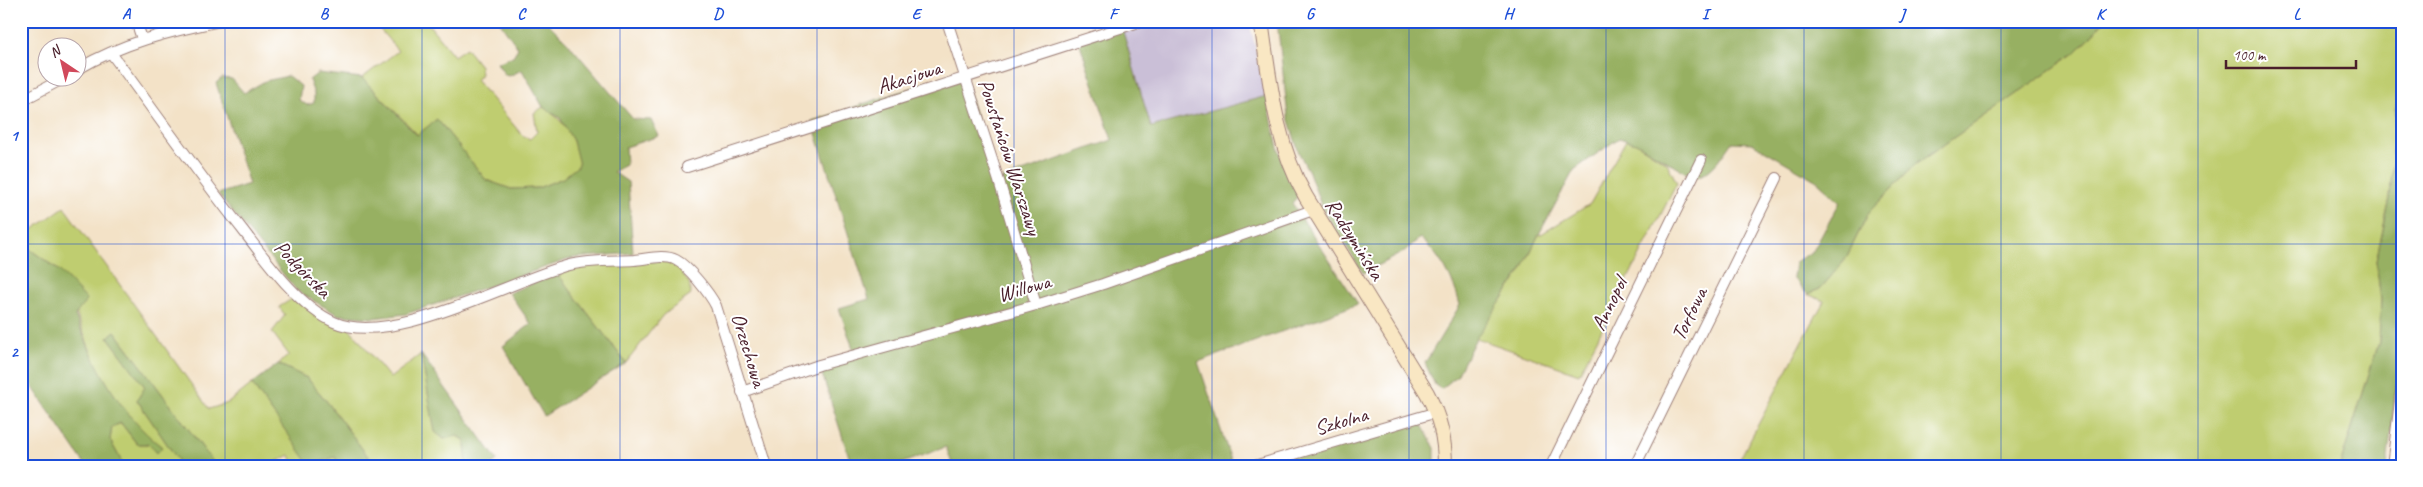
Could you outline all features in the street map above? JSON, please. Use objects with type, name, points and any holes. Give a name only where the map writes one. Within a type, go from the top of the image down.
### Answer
[{"type":"street","points":[[136,21],[142,39]]},
{"type":"street","points":[[88,64],[142,39],[220,21]]},
{"type":"street","name":"Powstańców Warszawy","points":[[947,21],[999,181],[1036,305]]},
{"type":"street","name":"Akacjowa","points":[[687,167],[1142,21]]},
{"type":"street","name":"Radzymińska","points":[[1261,21],[1272,95],[1281,139],[1293,173],[1313,210],[1437,412],[1443,430],[1445,466]]},
{"type":"street","name":"Podgórska","points":[[111,53],[263,256],[315,311],[334,322],[353,327],[374,329],[412,321],[567,266],[657,257],[673,258]]},
{"type":"street","points":[[21,101],[45,88]]},
{"type":"street","name":"Annopol","points":[[1552,466],[1701,160]]},
{"type":"street","name":"Torfowa","points":[[1635,466],[1777,178]]},
{"type":"street","name":"Willowa","points":[[742,392],[845,357],[1036,305],[1104,284],[1313,210]]},
{"type":"street","name":"Orzechowa","points":[[673,258],[680,262],[711,297],[716,306],[766,466]]},
{"type":"street","points":[[2392,466],[2402,385]]},
{"type":"street","name":"Szkolna","points":[[1254,466],[1437,412]]},
{"type":"shaded area","points":[[1135,21],[1249,21],[1267,96],[1150,127],[1121,25]]},
{"type":"green space","points":[[373,21],[426,21],[454,56],[466,48],[480,66],[481,74],[476,80],[522,135],[530,139],[537,132],[534,113],[543,107],[559,119],[569,132],[580,166],[563,178],[538,188],[511,189],[486,180],[437,119],[418,135],[362,78],[398,51]]},
{"type":"green space","points":[[499,21],[546,21],[568,43],[633,119],[651,120],[659,136],[625,147],[626,165],[613,172],[628,182],[633,253],[573,258],[406,314],[373,318],[338,315],[297,291],[218,194],[249,184],[216,83],[222,78],[232,79],[244,93],[265,81],[288,76],[301,86],[299,100],[307,105],[314,103],[314,94],[309,80],[318,73],[362,78],[417,135],[437,119],[486,180],[511,189],[538,188],[563,178],[579,165],[573,141],[560,118],[543,107],[522,70],[509,76],[505,75],[497,63],[513,56],[518,48]]},
{"type":"green space","points":[[1277,21],[2105,21],[2075,53],[1916,164],[1869,212],[1845,260],[1820,289],[1807,294],[1793,278],[1795,262],[1813,251],[1840,202],[1817,181],[1752,143],[1732,142],[1711,169],[1700,176],[1693,177],[1636,143],[1619,138],[1574,170],[1522,270],[1476,338],[1457,376],[1441,389],[1435,385],[1425,363],[1460,305],[1454,286],[1440,260],[1420,238],[1402,253],[1363,273],[1322,208],[1309,172],[1299,153],[1288,117]]},
{"type":"green space","points":[[2105,21],[2402,21],[2390,198],[2376,261],[2381,300],[2379,342],[2340,466],[1736,466],[1824,301],[1807,294],[1820,289],[1845,260],[1869,212],[1916,164],[2075,53]]},
{"type":"green space","points":[[2402,22],[2402,364],[2395,396],[2387,466],[2340,466],[2379,342],[2381,300],[2376,261],[2390,198]]},
{"type":"green space","points":[[1121,25],[1151,127],[1267,96],[1282,160],[1299,195],[1292,203],[1358,304],[1198,362],[1233,466],[953,466],[946,447],[894,466],[852,466],[820,368],[856,357],[839,308],[869,299],[812,121],[962,71],[997,181],[1112,140],[1078,38]]},
{"type":"green space","points":[[1626,140],[1636,143],[1667,163],[1677,183],[1579,374],[1476,338],[1490,305],[1502,300],[1522,270],[1538,236],[1590,204]]},
{"type":"green space","points":[[64,207],[209,409],[228,403],[252,384],[310,464],[335,457],[340,466],[294,466],[290,455],[268,466],[216,466],[115,331],[108,337],[146,387],[137,400],[182,466],[124,466],[110,440],[112,427],[121,423],[137,444],[162,447],[143,433],[113,394],[97,368],[60,271],[21,243],[21,233],[25,235]]},
{"type":"green space","points":[[21,243],[60,271],[87,300],[75,315],[91,352],[121,404],[147,434],[162,447],[157,453],[149,444],[137,444],[121,423],[112,427],[110,440],[124,466],[86,466],[21,370]]},
{"type":"green space","points":[[673,261],[689,283],[691,295],[663,315],[626,363],[557,273],[573,264]]},
{"type":"green space","points":[[557,273],[626,363],[544,416],[503,346],[531,324],[509,293]]},
{"type":"green space","points":[[295,297],[346,324],[390,378],[421,354],[435,431],[444,439],[457,436],[465,440],[466,464],[462,466],[375,466],[307,378],[278,364],[289,355],[272,332],[285,315],[279,307]]},
{"type":"green space","points":[[115,331],[216,466],[182,466],[137,400],[145,387],[108,337]]},
{"type":"green space","points":[[421,354],[497,460],[489,466],[462,466],[466,463],[465,440],[457,436],[444,439],[435,432]]},
{"type":"green space","points":[[278,364],[307,378],[375,466],[340,466],[335,457],[310,465],[252,384]]},
{"type":"green space","points":[[1419,420],[1435,448],[1435,466],[1254,466]]}]
